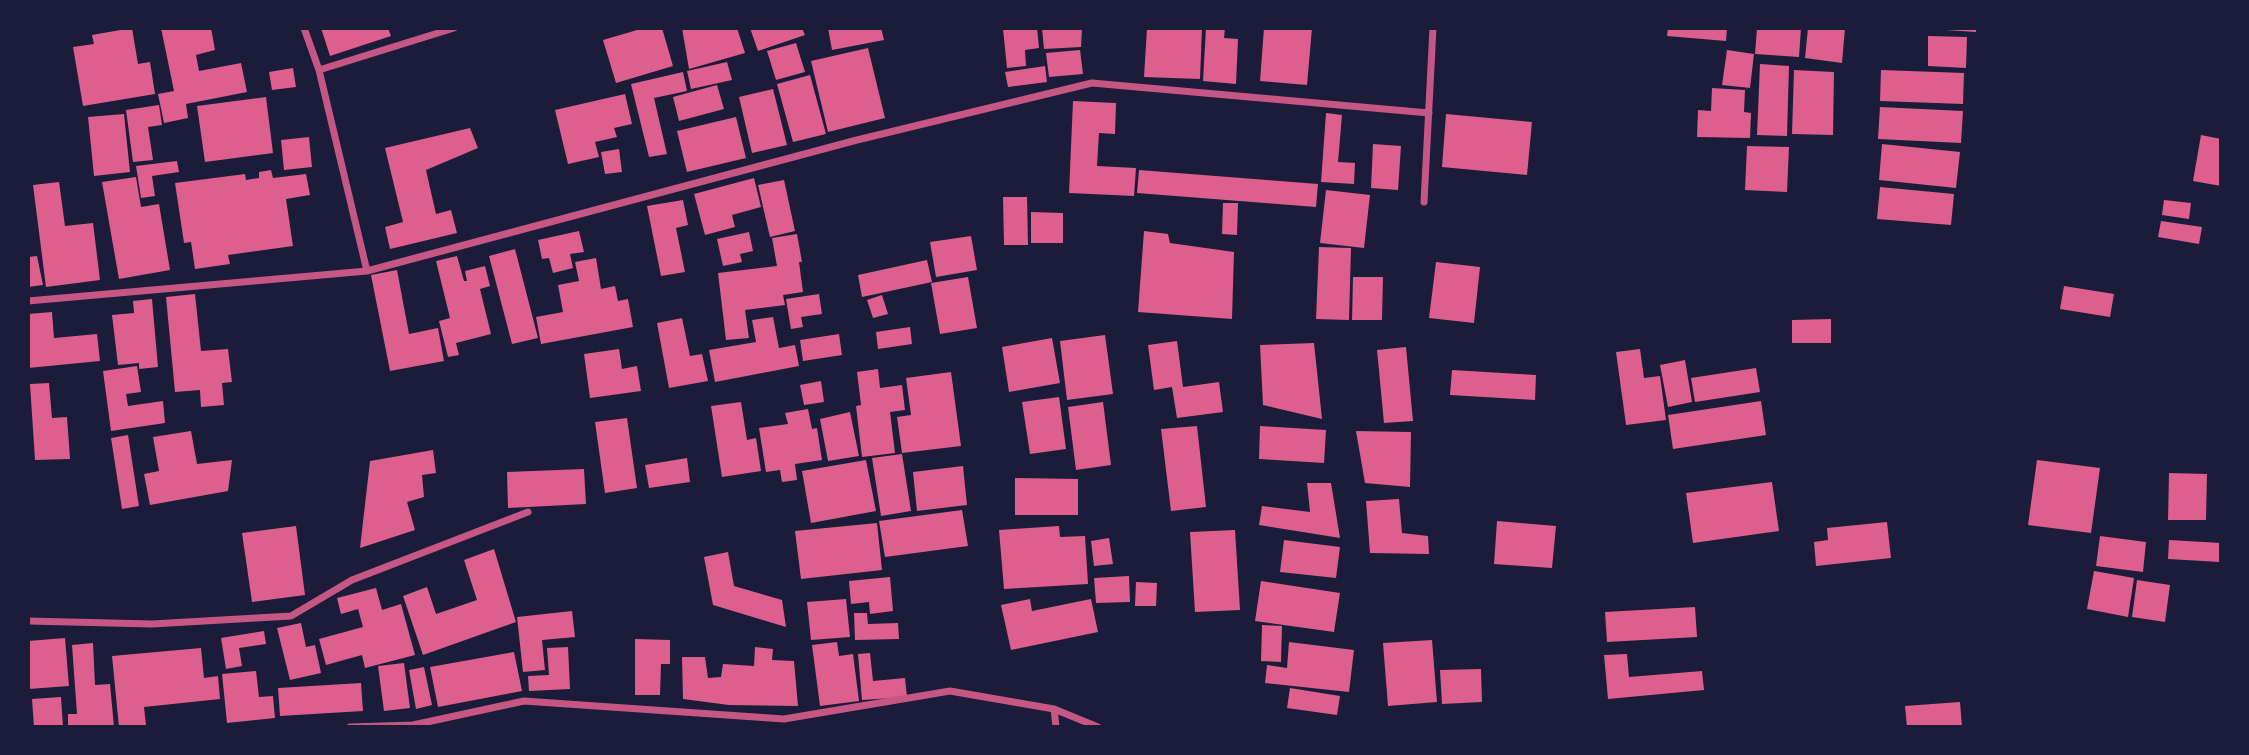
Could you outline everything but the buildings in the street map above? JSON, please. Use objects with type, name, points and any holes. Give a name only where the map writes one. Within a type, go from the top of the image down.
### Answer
[{"type":"street","points":[[304,28],[319,70],[367,271]]},
{"type":"street","points":[[319,70],[454,28]]},
{"type":"street","points":[[1423,202],[1433,28]]},
{"type":"street","points":[[28,300],[367,271],[857,140],[1092,83],[1429,113]]},
{"type":"street","points":[[28,621],[152,624],[291,616],[352,580],[528,512]]},
{"type":"street","points":[[350,727],[414,725],[524,701],[784,719],[950,691],[1054,709],[1098,727]]},
{"type":"street","points":[[1054,709],[1056,727]]}]
